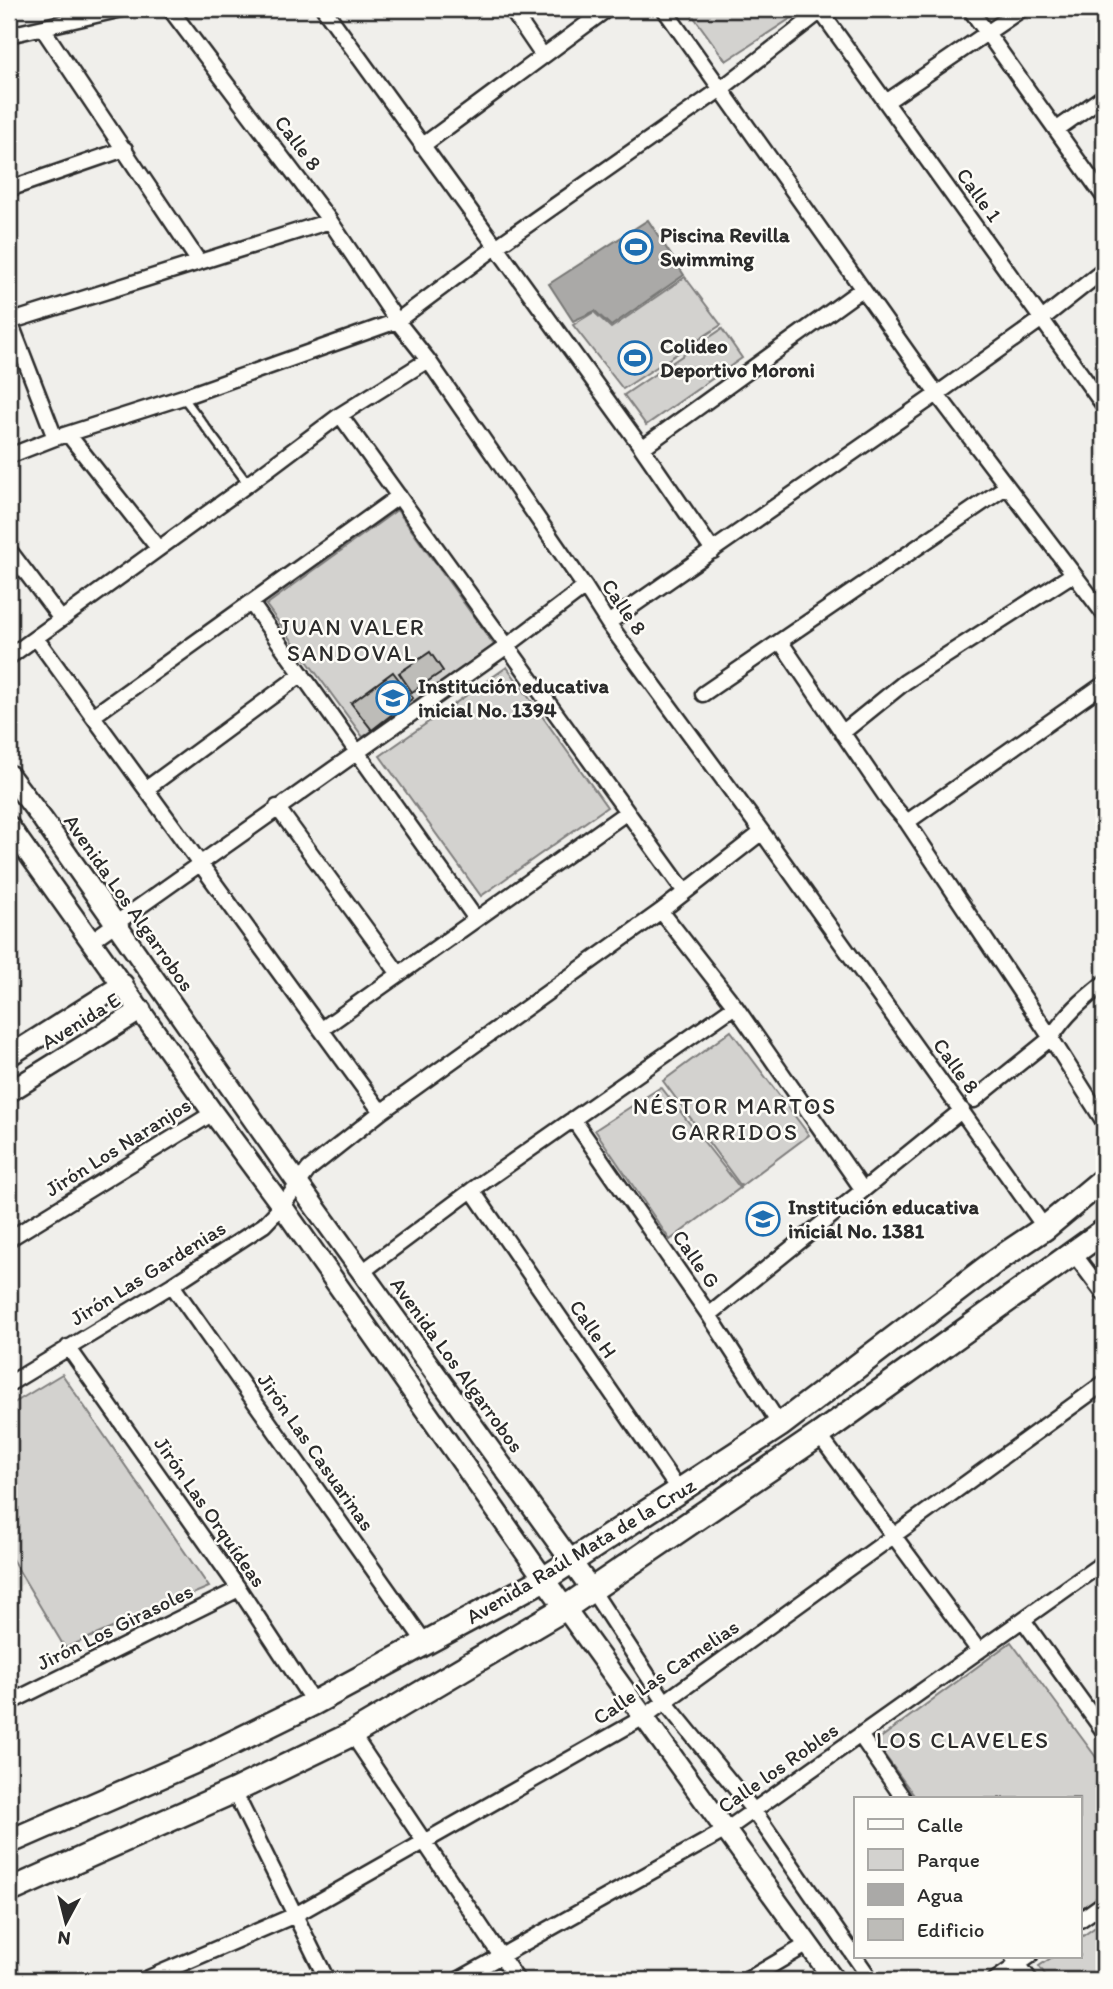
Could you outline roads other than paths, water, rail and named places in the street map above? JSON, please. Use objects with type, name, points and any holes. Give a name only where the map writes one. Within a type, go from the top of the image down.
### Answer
[{"type":"main road","name":"Avenida Raúl Mata de la Cruz","points":[[9,1842],[200,1759],[314,1703],[544,1579],[780,1425],[997,1260],[1045,1228],[1104,1179]]},
{"type":"main road","name":"Avenida Raúl Mata de la Cruz","points":[[9,1891],[234,1791],[352,1734],[565,1608],[819,1435],[1104,1231]]},
{"type":"street","points":[[9,35],[122,9]]},
{"type":"street","name":"Calle 8","points":[[170,9],[330,220],[397,321],[428,360],[608,623],[762,832],[1045,1228]]},
{"type":"street","points":[[324,9],[642,448],[713,551]]},
{"type":"street","points":[[510,9],[543,57]]},
{"type":"street","points":[[422,146],[607,9]]},
{"type":"street","points":[[664,9],[937,394],[1104,614]]},
{"type":"street","points":[[970,9],[1104,197]]},
{"type":"street","points":[[886,102],[1022,9]]},
{"type":"street","points":[[9,456],[397,321],[496,247],[721,89],[820,10]]},
{"type":"street","name":"Calle 1","points":[[820,10],[1104,406]]},
{"type":"street","points":[[43,29],[199,262]]},
{"type":"street","points":[[1056,130],[1104,96]]},
{"type":"street","points":[[9,189],[125,149]]},
{"type":"street","points":[[158,548],[62,436],[9,321],[330,220]]},
{"type":"street","points":[[608,623],[937,394],[1042,319],[1104,270]]},
{"type":"street","points":[[642,448],[862,289]]},
{"type":"street","points":[[9,657],[340,415],[428,360]]},
{"type":"street","points":[[340,415],[685,892]]},
{"type":"street","points":[[703,694],[1007,486]]},
{"type":"street","points":[[93,716],[399,496]]},
{"type":"street","points":[[9,550],[61,619]]},
{"type":"street","points":[[842,733],[905,682],[1073,574]]},
{"type":"street","points":[[91,940],[507,646],[585,587]]},
{"type":"street","points":[[251,603],[476,919]]},
{"type":"street","points":[[36,638],[381,1112]]},
{"type":"street","points":[[780,642],[889,801],[907,822],[1104,1122]]},
{"type":"street","points":[[146,789],[302,674]]},
{"type":"street","points":[[907,822],[1104,684]]},
{"type":"street","name":"Avenida Los Algarrobos","points":[[9,775],[299,1185],[592,1590],[665,1702],[754,1811],[854,1955]]},
{"type":"street","points":[[277,807],[399,974]]},
{"type":"street","points":[[322,1029],[627,812]]},
{"type":"street","points":[[9,825],[282,1206],[544,1579],[834,1980]]},
{"type":"street","name":"Jirón Las Gardenias","points":[[9,1384],[172,1285],[264,1225],[299,1185],[309,1169],[381,1112],[660,911],[762,832]]},
{"type":"street","points":[[660,911],[735,1006],[863,1190]]},
{"type":"street","points":[[974,1100],[1051,1038],[1080,1002],[1104,983]]},
{"type":"street","name":"Avenida E","points":[[9,1056],[122,985]]},
{"type":"street","points":[[362,1272],[472,1190],[735,1006]]},
{"type":"street","name":"Avenida E","points":[[9,1092],[141,1010]]},
{"type":"street","points":[[709,1315],[962,1110]]},
{"type":"street","name":"Jirón Los Naranjos","points":[[9,1239],[213,1113]]},
{"type":"street","name":"Calle G","points":[[573,1119],[709,1315],[780,1425]]},
{"type":"street","name":"Calle H","points":[[472,1190],[680,1492]]},
{"type":"street","points":[[1074,1254],[1104,1294]]},
{"type":"street","name":"Jirón Las Casuarinas","points":[[172,1285],[426,1644]]},
{"type":"street","name":"Jirón Las Orquídeas","points":[[68,1347],[239,1589],[314,1703]]},
{"type":"street","name":"Calle Las Camelias","points":[[144,1980],[295,1915],[644,1717],[1104,1383]]},
{"type":"street","points":[[819,1435],[978,1651]]},
{"type":"street","name":"Calle los Robles","points":[[458,1980],[726,1830],[1104,1562]]},
{"type":"street","name":"Jirón Los Girasoles","points":[[9,1703],[239,1589]]},
{"type":"street","points":[[1023,1620],[1104,1732]]},
{"type":"street","points":[[352,1734],[517,1980]]},
{"type":"street","points":[[860,1735],[902,1797]]},
{"type":"street","points":[[234,1791],[327,1980]]},
{"type":"street","points":[[1082,1919],[1104,1903]]},
{"type":"street","points":[[747,1980],[808,1944]]},
{"type":"street","name":"Avenida Los Algarrobos","points":[[856,1958],[871,1980]]},
{"type":"street","points":[[995,1980],[1020,1959],[1030,1980]]},
{"type":"lane","points":[[183,397],[248,484]]},
{"type":"water","name":"Piscina Revilla Swimming","points":[[648,220],[684,275],[611,326],[595,311],[573,321],[549,284]]},
{"type":"place","name":"Piscina Revilla Swimming","points":[[636,247]]},
{"type":"place","name":"Colideo Deportivo Moroni","points":[[635,358]]},
{"type":"place","name":"Institución educativa inicial No. 1394","points":[[393,698]]},
{"type":"place","name":"Institución educativa inicial No. 1381","points":[[763,1219]]},
{"type":"district","name":"JUAN VALER SANDOVAL","points":[[352,640]]},
{"type":"district","name":"NÉSTOR MARTOS GARRIDOS","points":[[735,1119]]},
{"type":"district","name":"LOS CLAVELES","points":[[963,1740]]}]
